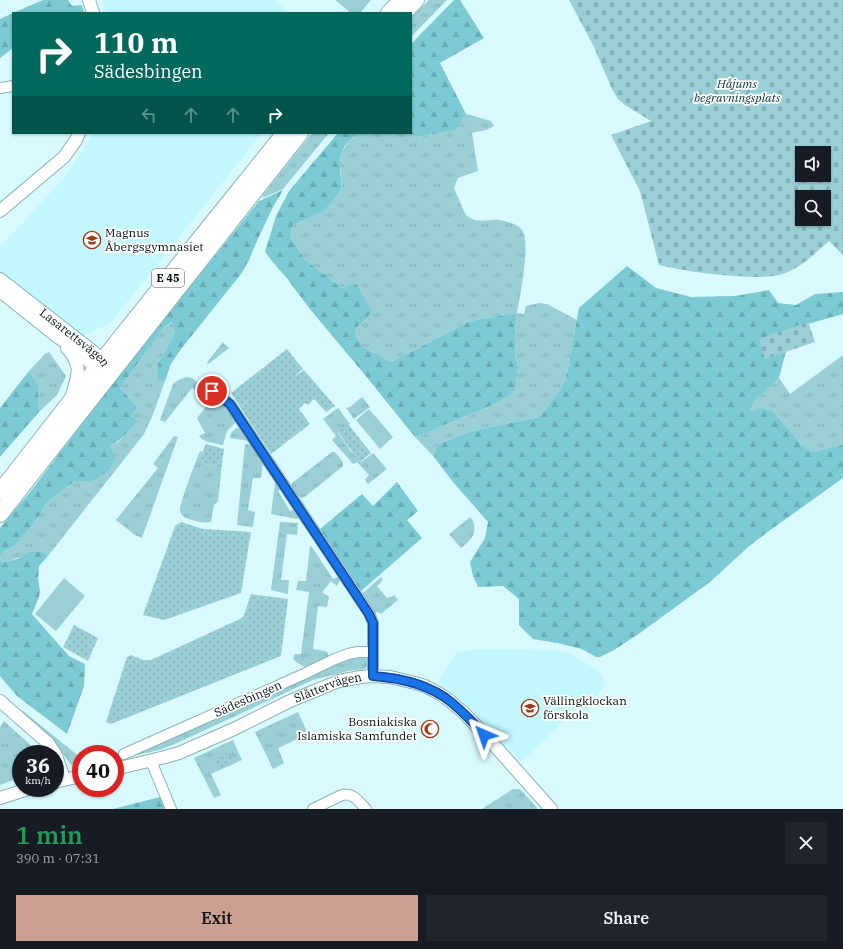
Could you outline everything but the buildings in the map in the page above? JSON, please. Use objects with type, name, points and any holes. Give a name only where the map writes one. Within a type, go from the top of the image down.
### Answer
[{"type":"highway","points":[[390,12],[402,0]]},
{"type":"highway","points":[[404,12],[416,0]]},
{"type":"highway","name":"E 45","points":[[0,514],[103,368],[118,341],[285,134]]},
{"type":"highway","name":"E 45","points":[[0,492],[70,402],[103,368],[299,134]]},
{"type":"street","points":[[89,0],[93,12]]},
{"type":"street","points":[[0,88],[12,86]]},
{"type":"street","points":[[0,211],[64,157],[79,134]]},
{"type":"street","name":"Lasarettsvägen","points":[[0,279],[86,346],[103,368]]},
{"type":"street","name":"Lasarettsvägen","points":[[0,291],[59,338],[103,368]]},
{"type":"street","points":[[59,338],[74,357],[78,368],[77,379],[70,402]]},
{"type":"street","points":[[86,346],[98,347],[118,341]]},
{"type":"street","points":[[212,391],[230,404],[369,614],[373,623],[373,676]]},
{"type":"street","name":"Sädesbingen","points":[[124,754],[315,670],[335,659],[358,652],[373,652]]},
{"type":"street","name":"Slåttervägen","points":[[124,767],[179,753],[327,685],[353,678],[373,676],[390,677],[425,686],[450,701],[464,713],[551,809]]},
{"type":"street","points":[[0,701],[49,745]]},
{"type":"street","points":[[151,761],[171,809]]},
{"type":"street","points":[[0,798],[12,794]]},
{"type":"street","points":[[314,809],[347,794],[353,796],[366,809]]},
{"type":"shaded area","points":[[102,0],[274,0],[283,7],[284,12],[106,12]]},
{"type":"shaded area","name":"Magnus Åbergsgymnasiet","points":[[92,134],[261,134],[110,323],[82,335],[0,272],[0,247],[64,178]]},
{"type":"shaded area","name":"Vällingklockan förskola","points":[[473,649],[552,650],[570,653],[602,674],[605,683],[592,705],[575,722],[569,716],[521,762],[464,702],[438,683],[455,654]]},
{"type":"green space","points":[[43,0],[68,0],[72,6],[82,5],[84,12],[15,12]]},
{"type":"green space","points":[[335,0],[371,0],[361,12],[350,12]]},
{"type":"green space","points":[[429,0],[447,0],[412,36],[412,16]]},
{"type":"green space","points":[[454,0],[460,0],[484,38],[440,63],[466,114],[455,130],[417,137],[410,134],[412,134],[412,43]]},
{"type":"green space","name":"Håjums begravningsplats","points":[[569,0],[843,0],[843,255],[829,241],[810,258],[794,269],[775,276],[761,277],[705,273],[659,265],[640,191],[611,135],[651,121],[625,105],[618,99],[612,89],[593,45]]},
{"type":"green space","points":[[12,13],[12,49],[0,58],[0,19]]},
{"type":"green space","points":[[466,114],[491,121],[494,126],[486,130],[472,133],[478,171],[458,178],[454,188],[467,216],[479,221],[500,220],[509,222],[522,230],[524,236],[525,257],[517,313],[470,321],[391,362],[363,347],[355,335],[357,327],[357,283],[342,288],[304,259],[290,236],[293,225],[323,212],[336,197],[342,188],[340,164],[342,152],[348,142],[359,134],[410,134],[417,137],[454,130]]},
{"type":"green space","points":[[311,134],[328,134],[283,189],[263,198],[263,195]]},
{"type":"green space","points":[[337,134],[359,134],[349,141],[343,151],[340,163],[342,188],[336,197],[323,212],[293,225],[290,236],[304,259],[342,288],[356,283],[372,312],[357,327],[355,335],[363,347],[391,362],[470,321],[517,313],[515,354],[518,367],[515,391],[491,406],[415,437],[265,252],[276,216],[289,191]]},
{"type":"green space","points":[[283,190],[273,207],[241,274],[181,349],[171,364],[165,381],[159,382],[156,375],[158,363],[175,333],[172,322],[163,328],[120,388],[137,409],[131,416],[137,421],[125,435],[110,446],[115,458],[109,470],[92,481],[75,481],[47,502],[38,518],[26,533],[15,545],[3,552],[0,556],[0,528],[34,487],[116,379],[259,201]]},
{"type":"green space","points":[[627,266],[656,288],[691,297],[735,296],[769,290],[778,303],[796,305],[815,294],[843,292],[843,314],[808,324],[786,351],[779,378],[750,405],[751,412],[761,408],[773,411],[801,444],[813,452],[843,445],[843,478],[748,547],[710,582],[640,633],[614,650],[600,657],[596,657],[582,649],[533,639],[519,625],[519,599],[503,586],[478,587],[473,576],[470,562],[485,538],[488,522],[453,482],[434,457],[437,445],[471,431],[540,417],[566,379],[579,308]]},
{"type":"green space","points":[[539,303],[547,304],[577,320],[566,379],[540,417],[471,431],[437,445],[434,457],[415,437],[491,406],[515,391],[518,367],[515,354],[517,313],[524,314],[526,306]]},
{"type":"green space","points":[[173,322],[175,333],[158,363],[156,375],[159,382],[165,381],[144,434],[48,556],[32,552],[2,564],[0,556],[3,552],[15,545],[26,533],[38,518],[47,502],[75,481],[92,481],[110,446],[118,442],[132,428],[131,416],[137,409],[120,388],[163,328]]},
{"type":"green space","points":[[808,322],[815,342],[765,359],[759,339]]},
{"type":"green space","points":[[223,342],[229,348],[207,364],[208,361]]},
{"type":"green space","points":[[287,349],[303,369],[294,377],[304,370],[335,406],[326,412],[314,399],[308,405],[305,403],[299,409],[310,424],[271,454],[231,393]]},
{"type":"green space","points":[[49,352],[66,376],[57,395],[39,412],[38,385],[29,371],[45,354]]},
{"type":"green space","points":[[843,355],[843,445],[813,452],[801,444],[773,411],[751,412],[750,405],[779,378],[790,394]]},
{"type":"green space","points":[[29,371],[38,385],[39,412],[0,457],[0,408]]},
{"type":"green space","points":[[186,377],[192,378],[203,386],[204,389],[199,394],[192,388],[165,422],[160,420],[173,384]]},
{"type":"green space","points":[[362,397],[370,407],[354,419],[346,408],[350,407]]},
{"type":"green space","points":[[209,398],[221,403],[228,409],[236,420],[227,431],[223,445],[207,441],[199,436],[205,433],[197,418],[210,402]]},
{"type":"green space","points":[[338,408],[350,424],[338,433],[351,451],[361,462],[373,453],[387,469],[368,484],[365,480],[369,475],[357,462],[353,464],[332,440],[336,436],[323,419]]},
{"type":"green space","points":[[369,409],[393,437],[380,449],[356,420]]},
{"type":"green space","points":[[348,424],[371,453],[360,462],[338,432]]},
{"type":"green space","points":[[236,428],[241,429],[250,441],[230,438],[231,433]]},
{"type":"green space","points":[[174,436],[178,437],[142,538],[135,535],[116,520],[158,468],[153,464]]},
{"type":"green space","points":[[206,444],[224,449],[222,463],[211,466],[203,463],[201,455]]},
{"type":"green space","points":[[245,444],[252,445],[263,462],[261,478],[253,478],[248,510],[255,512],[253,527],[237,525]]},
{"type":"green space","points":[[200,451],[202,452],[201,455],[203,463],[211,466],[222,463],[218,502],[214,505],[211,522],[201,522],[188,519],[183,516],[180,511],[185,492]]},
{"type":"green space","points":[[332,452],[335,452],[343,462],[343,466],[306,496],[302,498],[298,496],[293,490],[292,483]]},
{"type":"green space","points":[[397,482],[418,511],[407,520],[422,538],[361,591],[320,529],[362,494],[373,506]]},
{"type":"green space","points":[[275,483],[277,483],[281,489],[278,491],[290,511],[294,509],[300,517],[297,519],[271,514]]},
{"type":"green space","points":[[470,517],[474,523],[474,533],[471,539],[461,548],[449,534]]},
{"type":"green space","points":[[181,522],[203,529],[251,532],[241,593],[164,620],[143,615],[175,526]]},
{"type":"green space","points":[[280,522],[298,523],[297,535],[287,534],[281,580],[289,580],[288,594],[271,590]]},
{"type":"green space","points":[[310,546],[333,579],[338,577],[340,580],[337,586],[331,581],[323,591],[323,593],[329,597],[327,607],[318,606],[313,649],[325,651],[328,653],[328,657],[311,667],[307,667],[293,659],[295,654],[301,654],[309,592],[296,590],[298,581],[306,581]]},
{"type":"green space","points":[[29,552],[41,552],[48,556],[39,566],[38,579],[40,591],[32,614],[69,656],[85,664],[84,686],[67,734],[17,696],[0,676],[0,559],[2,563],[17,559]]},
{"type":"green space","points":[[381,577],[383,580],[377,586],[387,598],[394,595],[398,600],[381,614],[378,612],[375,613],[362,594]]},
{"type":"green space","points":[[64,578],[85,596],[56,631],[35,614]]},
{"type":"green space","points":[[251,594],[288,599],[281,656],[111,724],[106,722],[127,657],[131,655],[143,660],[151,660],[242,618]]},
{"type":"green space","points":[[74,625],[98,638],[88,661],[63,647]]},
{"type":"green space","points":[[361,655],[368,662],[368,666],[365,669],[348,671],[313,680],[177,743],[159,750],[124,758],[124,751],[164,739],[305,677]]},
{"type":"green space","points":[[23,711],[72,751],[72,766],[64,755],[64,745],[57,745],[22,712]]},
{"type":"green space","points":[[298,712],[308,734],[278,748],[284,763],[273,769],[255,732]]},
{"type":"green space","points":[[4,721],[31,745],[12,745],[12,780],[0,785],[0,727]]},
{"type":"green space","points":[[233,740],[242,760],[211,774],[221,795],[214,798],[194,758]]},
{"type":"green space","points":[[229,753],[233,762],[217,769],[213,761]]},
{"type":"green space","points":[[513,789],[519,789],[522,791],[538,809],[482,809]]},
{"type":"green space","points":[[160,797],[165,809],[113,809]]},
{"type":"place","name":"Magnus Åbergsgymnasiet","points":[[92,240]]},
{"type":"place","name":"Vällingklockan förskola","points":[[530,708]]},
{"type":"place","name":"Bosniakiska Islamiska Samfundet","points":[[430,729]]},
{"type":"route","points":[[212,391],[221,396],[230,404],[369,614],[373,623],[373,676],[390,677],[425,686],[450,701],[464,713],[484,735]]}]
